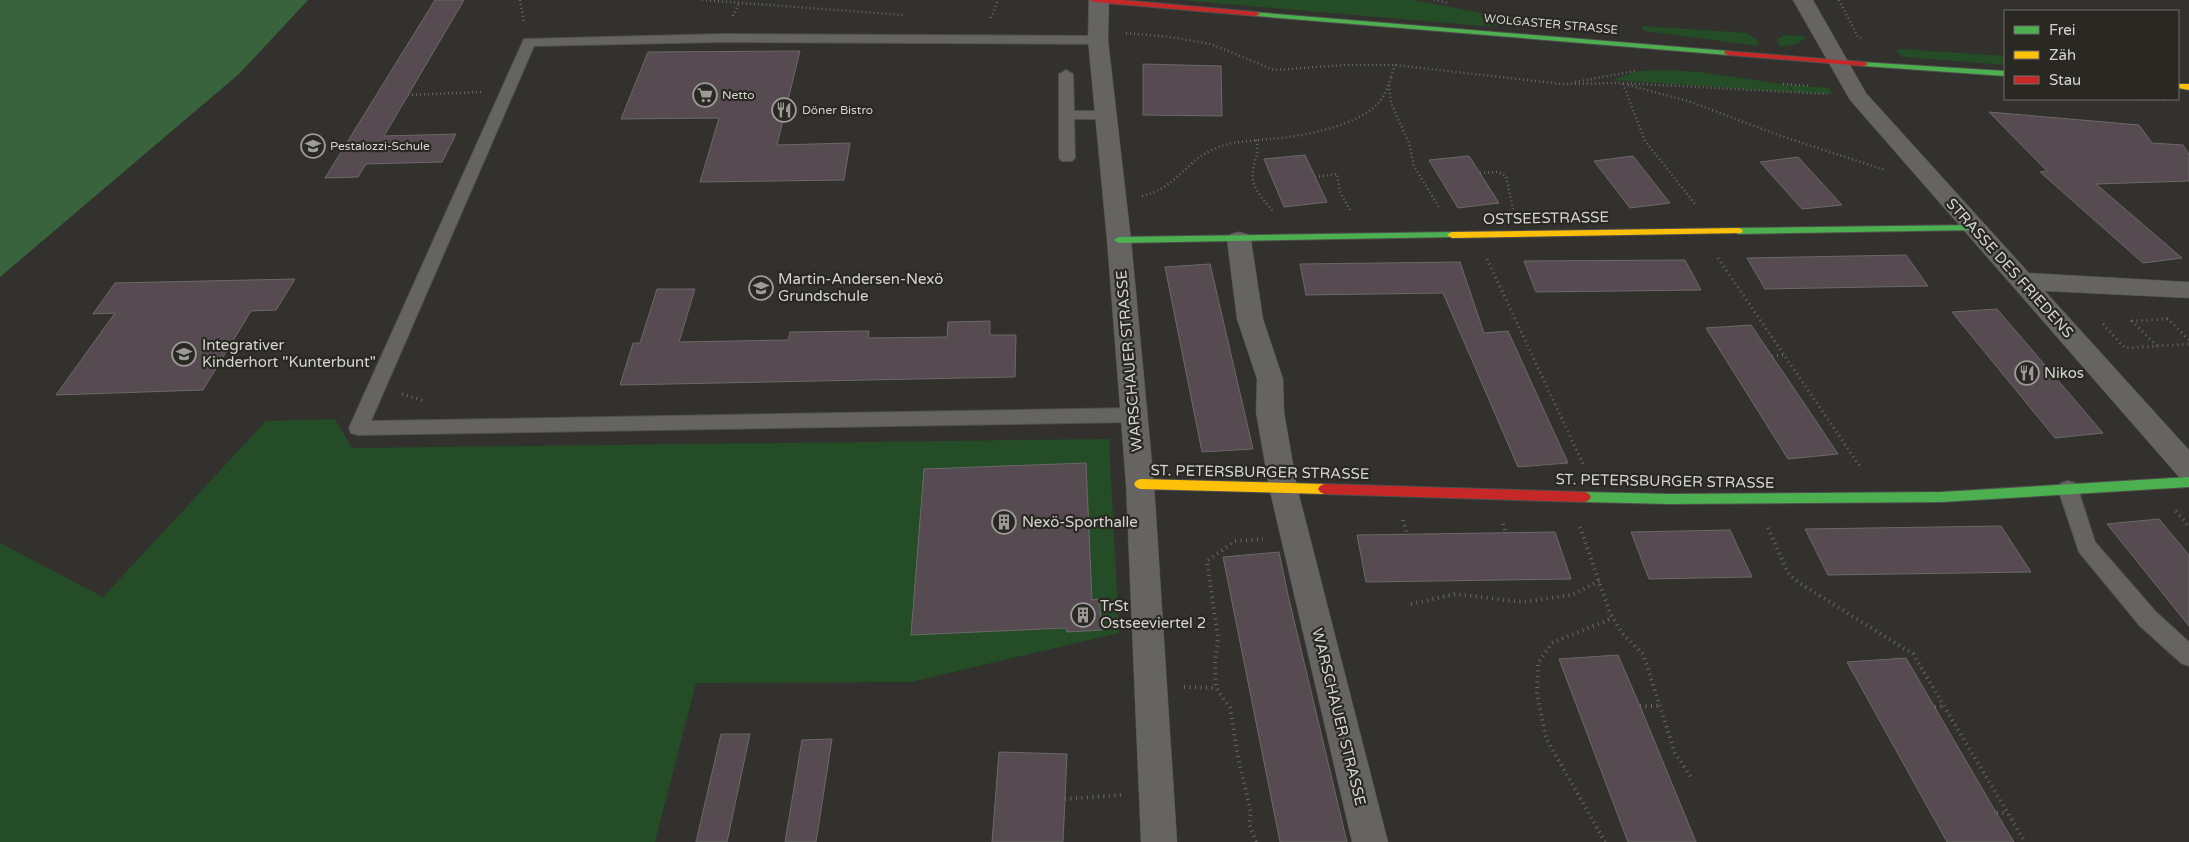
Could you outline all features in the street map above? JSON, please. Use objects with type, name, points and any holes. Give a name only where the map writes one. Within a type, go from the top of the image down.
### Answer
[{"type":"street","name":"WOLGASTER STRASSE","points":[[1094,0],[1838,62],[2004,74]]},
{"type":"street","name":"WARSCHAUER STRASSE","points":[[1099,0],[1098,34],[1119,240],[1140,484],[1159,842]]},
{"type":"street","name":"STRASSE DES FRIEDENS","points":[[1803,0],[1857,96],[2189,469]]},
{"type":"street","name":"OSTSEESTRASSE","points":[[1119,240],[1239,240],[1475,234],[1974,228]]},
{"type":"street","name":"WARSCHAUER STRASSE","points":[[1239,240],[1250,319],[1270,379],[1270,412],[1284,487],[1370,842]]},
{"type":"street","points":[[2021,281],[2189,290]]},
{"type":"street","name":"ST. PETERSBURGER STRASSE","points":[[1140,484],[1598,496],[1941,498],[2189,482]]},
{"type":"lane","points":[[1098,34],[529,42],[358,428],[1133,415]]},
{"type":"lane","points":[[1066,74],[1067,158]]},
{"type":"lane","points":[[1066,115],[1106,114]]},
{"type":"lane","points":[[2068,489],[2086,546],[2148,619],[2189,656]]},
{"type":"path","points":[[702,0],[903,15]]},
{"type":"path","points":[[990,21],[998,0]]},
{"type":"path","points":[[1839,0],[1858,37]]},
{"type":"path","points":[[1098,34],[1211,44],[1274,70],[1345,65],[1394,66],[1562,84],[1623,83],[1834,95]]},
{"type":"path","points":[[1394,66],[1389,94],[1390,103],[1409,143],[1414,166],[1420,180],[1448,220],[1453,235]]},
{"type":"path","points":[[1562,84],[1638,70]]},
{"type":"path","points":[[1136,196],[1163,191],[1173,184],[1194,161],[1211,150],[1232,143],[1289,138],[1316,132],[1352,119],[1378,104],[1392,75]]},
{"type":"path","points":[[1623,83],[1688,101],[1781,136],[1891,172]]},
{"type":"path","points":[[1623,83],[1629,93],[1640,131],[1663,164],[1705,216],[1713,231]]},
{"type":"path","points":[[1778,83],[1813,86]]},
{"type":"path","points":[[1788,84],[1793,92]]},
{"type":"path","points":[[408,95],[506,91]]},
{"type":"path","points":[[1256,140],[1259,152],[1252,167],[1254,185],[1274,214]]},
{"type":"path","points":[[1480,173],[1498,172],[1506,176],[1518,234]]},
{"type":"path","points":[[1315,177],[1337,174],[1340,192],[1350,211],[1356,237]]},
{"type":"path","points":[[1700,231],[1881,498]]},
{"type":"path","points":[[1475,234],[1598,496]]},
{"type":"path","points":[[2161,312],[2189,342]]},
{"type":"path","points":[[2157,346],[2132,322],[2168,319]]},
{"type":"path","points":[[2101,323],[2125,348],[2189,342]]},
{"type":"path","points":[[1772,356],[1784,355]]},
{"type":"path","points":[[1568,495],[1613,618],[1622,633],[1643,654],[1675,753],[1691,777]]},
{"type":"path","points":[[1753,498],[1788,573],[1798,582],[1913,654],[2025,842]]},
{"type":"path","points":[[1256,842],[1249,824],[1251,813],[1238,757],[1230,708],[1216,688],[1215,664],[1218,638],[1207,561],[1235,541],[1258,539],[1296,541]]},
{"type":"path","points":[[1411,604],[1456,594],[1523,602],[1572,595],[1599,581]]},
{"type":"path","points":[[1605,842],[1546,738],[1537,694],[1538,663],[1552,643],[1613,618]]},
{"type":"path","points":[[1179,687],[1216,688]]},
{"type":"path","points":[[1640,706],[1659,706]]},
{"type":"path","points":[[1934,707],[1944,706]]},
{"type":"path","points":[[1065,799],[1122,795]]},
{"type":"path","points":[[1997,814],[2008,813]]},
{"type":"green space","points":[[0,0],[308,0],[239,74],[0,277]]},
{"type":"green space","points":[[1180,0],[1413,0],[1487,14],[1550,19],[1550,24],[1481,26]]},
{"type":"green space","points":[[1643,26],[1747,33],[1756,39],[1759,46],[1644,31],[1641,28]]},
{"type":"green space","points":[[1784,35],[1805,36],[1805,38],[1799,43],[1780,47],[1777,39]]},
{"type":"green space","points":[[1900,49],[2004,56],[2004,65],[1906,57],[1896,51]]},
{"type":"green space","points":[[1639,71],[1700,72],[1788,85],[1792,92],[1613,80]]},
{"type":"green space","points":[[1789,85],[1829,88],[1833,94],[1794,92]]},
{"type":"green space","points":[[335,419],[352,448],[1109,439],[1119,633],[911,682],[696,683],[655,842],[0,842],[0,543],[103,597],[266,421]]},
{"type":"building","points":[[435,0],[464,0],[384,136],[456,134],[442,162],[366,164],[358,177],[325,178]]},
{"type":"building","points":[[800,51],[777,145],[850,143],[844,180],[700,182],[719,118],[621,119],[648,52]]},
{"type":"building","points":[[1143,64],[1221,66],[1222,116],[1143,115]]},
{"type":"building","points":[[1989,112],[2139,125],[2152,143],[2183,145],[2189,154],[2189,181],[2096,184],[2182,258],[2143,263],[2040,172],[2047,171]]},
{"type":"building","points":[[1305,155],[1327,202],[1284,207],[1264,159]]},
{"type":"building","points":[[1469,156],[1499,203],[1458,208],[1429,160]]},
{"type":"building","points":[[1633,156],[1670,203],[1630,208],[1594,161]]},
{"type":"building","points":[[1798,157],[1842,205],[1802,209],[1760,162]]},
{"type":"building","points":[[1906,255],[1928,286],[1765,289],[1747,258]]},
{"type":"building","points":[[1685,260],[1701,290],[1536,292],[1524,261]]},
{"type":"building","points":[[1460,262],[1484,333],[1508,331],[1568,463],[1518,467],[1443,293],[1306,295],[1300,264]]},
{"type":"building","points":[[1210,264],[1253,449],[1202,452],[1165,267]]},
{"type":"building","points":[[295,279],[276,310],[251,311],[203,390],[56,395],[115,313],[93,314],[115,283]]},
{"type":"building","points":[[657,289],[695,289],[679,342],[788,340],[790,332],[869,331],[868,338],[947,337],[948,322],[990,321],[990,335],[1016,335],[1015,377],[620,385],[633,343],[640,343]]},
{"type":"building","name":"Nikos","points":[[1997,309],[2103,433],[2055,438],[1952,312]]},
{"type":"building","points":[[1751,325],[1838,454],[1788,459],[1706,328]]},
{"type":"building","name":"Nexö-Sporthalle","points":[[1086,463],[1092,600],[1099,599],[1102,630],[1067,632],[1066,628],[911,635],[924,469]]},
{"type":"building","points":[[2159,519],[2189,555],[2189,626],[2107,524]]},
{"type":"building","points":[[2001,526],[2031,572],[1828,575],[1805,529]]},
{"type":"building","points":[[1730,530],[1752,577],[1649,579],[1631,532]]},
{"type":"building","points":[[1555,532],[1571,579],[1366,582],[1357,535]]},
{"type":"building","points":[[1279,552],[1347,842],[1280,842],[1223,557]]},
{"type":"building","points":[[1618,655],[1696,842],[1628,842],[1559,659]]},
{"type":"building","points":[[1906,658],[2014,842],[1947,842],[1847,662]]},
{"type":"building","points":[[721,734],[750,734],[727,842],[696,842]]},
{"type":"building","points":[[832,739],[816,842],[785,842],[802,740]]},
{"type":"building","points":[[999,752],[1067,754],[1063,842],[992,842]]},
{"type":"traffic: fast","points":[[1256,14],[1728,53]]},
{"type":"traffic: fast","points":[[1864,64],[2004,74]]},
{"type":"traffic: fast","points":[[1738,231],[1974,228]]},
{"type":"traffic: fast","points":[[1119,240],[1452,235]]},
{"type":"traffic: fast","points":[[1585,497],[1670,499],[1941,497],[2189,482]]},
{"type":"traffic: slow","points":[[2179,86],[2189,87]]},
{"type":"traffic: slow","points":[[1452,235],[1738,231]]},
{"type":"traffic: slow","points":[[1140,484],[1324,489]]},
{"type":"traffic: jam","points":[[1094,0],[1256,14]]},
{"type":"traffic: jam","points":[[1728,53],[1864,64]]},
{"type":"traffic: jam","points":[[1324,489],[1585,497]]},
{"type":"place","name":"Netto","points":[[705,95]]},
{"type":"place","name":"Döner Bistro","points":[[784,110]]},
{"type":"place","name":"Pestalozzi-Schule","points":[[313,146]]},
{"type":"place","name":"Martin-Andersen-Nexö Grundschule","points":[[761,288]]},
{"type":"place","name":"Integrativer Kinderhort \"Kunterbunt\"","points":[[184,354]]},
{"type":"place","name":"Nikos","points":[[2027,373]]},
{"type":"place","name":"Nexö-Sporthalle","points":[[1004,522]]},
{"type":"place","name":"TrSt Ostseeviertel 2","points":[[1083,615]]}]
